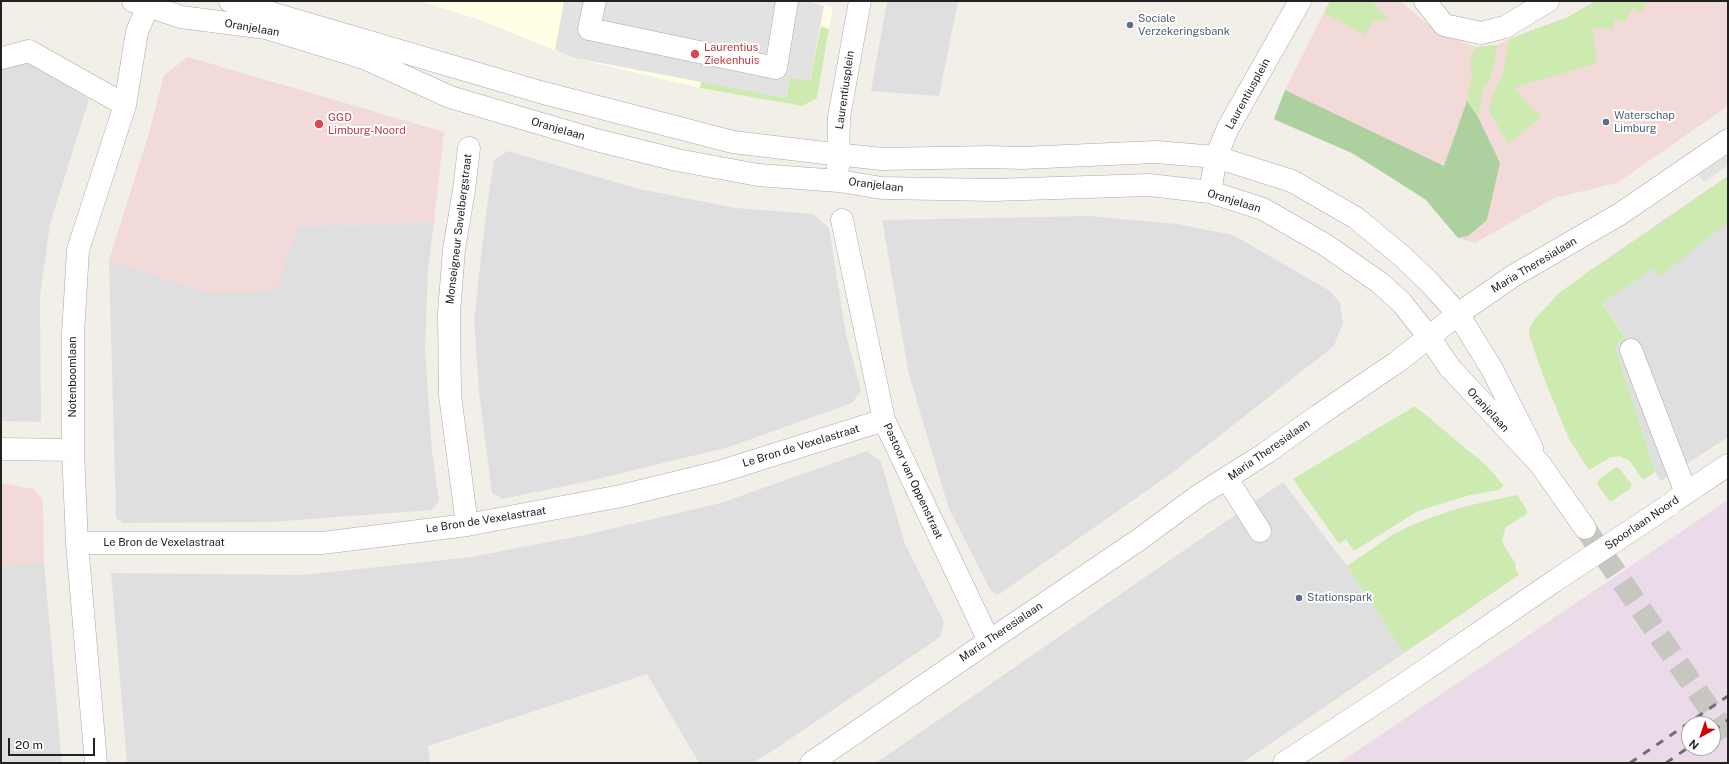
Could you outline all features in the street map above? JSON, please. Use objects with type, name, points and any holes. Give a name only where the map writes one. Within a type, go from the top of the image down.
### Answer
[{"type":"street","name":"Oranjelaan","points":[[230,1],[540,92],[734,142],[882,159],[990,157],[1022,158],[1156,152],[1216,157],[1292,181],[1356,218],[1403,257],[1430,282],[1458,314],[1492,369],[1540,464]]},
{"type":"street","points":[[595,1],[589,29],[776,68],[787,1]]},
{"type":"street","name":"Laurentiusplein","points":[[1210,192],[1216,157],[1228,128],[1300,1]]},
{"type":"street","points":[[1425,1],[1444,25],[1482,33],[1505,27],[1548,1]]},
{"type":"street","name":"Oranjelaan","points":[[144,2],[181,18],[266,28],[364,58],[450,97],[596,140],[677,160],[758,175],[839,181],[882,188],[912,189],[994,190],[1149,185],[1210,192],[1264,209],[1324,244],[1380,284],[1401,302],[1429,337],[1450,368],[1540,464],[1585,528]]},
{"type":"street","name":"Notenboomlaan","points":[[96,763],[77,543],[73,450],[73,334],[78,250],[125,105],[137,32],[144,2]]},
{"type":"street","name":"Laurentiusplein","points":[[839,181],[838,154],[840,117],[857,2]]},
{"type":"street","points":[[1,58],[29,51],[125,105]]},
{"type":"street","name":"Maria Theresialaan","points":[[811,763],[989,640],[1140,539],[1198,496],[1227,479],[1397,362],[1458,314],[1513,276],[1620,214],[1728,140]]},
{"type":"street","name":"Monseigneur Savelbergstraat","points":[[467,525],[450,394],[449,313],[454,249],[464,190],[469,148]]},
{"type":"street","name":"Pastoor van Oppenstraat","points":[[842,220],[884,420],[989,640]]},
{"type":"street","points":[[1631,350],[1686,493]]},
{"type":"street","name":"Le Bron de Vexelastraat","points":[[77,543],[322,543],[467,525],[621,496],[719,472],[884,420]]},
{"type":"street","points":[[1,449],[73,450]]},
{"type":"street","name":"Spoorlaan Noord","points":[[1284,763],[1400,687],[1728,465]]},
{"type":"street","points":[[1227,479],[1260,531]]},
{"type":"shaded area","name":"Laurentius Ziekenhuis","points":[[420,1],[811,1],[833,7],[817,98],[802,106],[700,88],[574,58],[480,20]]},
{"type":"shaded area","name":"Laurentius Ziekenhuis","points":[[564,1],[811,1],[824,6],[810,81],[790,77],[786,98],[574,58],[555,50]]},
{"type":"shaded area","points":[[887,1],[958,1],[939,96],[871,91]]},
{"type":"shaded area","points":[[1330,1],[1400,1],[1437,32],[1476,47],[1497,45],[1568,17],[1595,1],[1728,1],[1728,106],[1617,183],[1554,198],[1475,243],[1458,238],[1426,200],[1352,153],[1274,120],[1285,90]]},
{"type":"shaded area","points":[[1,45],[89,99],[50,224],[40,297],[41,422],[1,421]]},
{"type":"shaded area","points":[[188,57],[444,132],[434,222],[298,226],[276,291],[209,293],[109,260],[149,133],[164,75]]},
{"type":"shaded area","points":[[508,151],[639,189],[735,208],[813,214],[829,228],[846,334],[861,391],[852,403],[729,447],[589,481],[502,499],[492,493],[479,392],[474,320],[486,213],[494,160]]},
{"type":"shaded area","points":[[1728,152],[1728,165],[1704,182],[1697,174]]},
{"type":"shaded area","points":[[1728,176],[1728,437],[1661,481],[1655,472],[1615,346],[1626,337],[1583,275]]},
{"type":"shaded area","points":[[1089,216],[1177,224],[1233,235],[1330,291],[1340,303],[1343,322],[1334,346],[1172,473],[998,595],[991,591],[949,509],[909,375],[882,220]]},
{"type":"shaded area","points":[[434,222],[428,269],[425,349],[432,451],[439,500],[432,510],[270,522],[123,523],[116,518],[109,260],[209,293],[298,226]]},
{"type":"shaded area","points":[[867,451],[881,462],[905,544],[944,622],[940,637],[774,750],[752,763],[699,763],[647,674],[428,746],[430,763],[127,763],[111,573],[303,575],[471,557],[585,535],[721,503]]},
{"type":"shaded area","points":[[1283,482],[1347,566],[1404,653],[1242,763],[876,763]]},
{"type":"shaded area","points":[[1,483],[34,489],[43,501],[44,562],[1,566]]},
{"type":"shaded area","points":[[1728,500],[1728,763],[1339,763]]},
{"type":"shaded area","points":[[44,562],[62,763],[1,763],[1,566]]},
{"type":"green space","points":[[1330,1],[1371,1],[1389,20],[1373,21],[1365,35],[1324,13]]},
{"type":"green space","points":[[1595,1],[1649,1],[1641,12],[1632,8],[1625,23],[1614,19],[1614,29],[1592,28],[1597,63],[1514,88],[1541,117],[1508,144],[1489,111],[1492,96],[1503,74],[1509,39],[1568,17]]},
{"type":"green space","points":[[821,26],[829,29],[817,98],[802,106],[700,88],[701,81],[786,98],[790,77],[810,81]]},
{"type":"green space","points":[[1497,45],[1495,62],[1490,80],[1482,92],[1478,117],[1467,101],[1472,73],[1470,59],[1476,47]]},
{"type":"green space","points":[[1285,90],[1444,166],[1467,101],[1478,117],[1500,163],[1487,220],[1468,236],[1458,238],[1426,200],[1352,153],[1274,119]]},
{"type":"green space","points":[[1728,176],[1728,209],[1726,211],[1728,214],[1728,222],[1660,276],[1654,268],[1602,303],[1626,338],[1615,346],[1655,472],[1645,479],[1642,479],[1630,461],[1619,456],[1609,458],[1589,470],[1569,439],[1545,381],[1529,335],[1529,329],[1534,320],[1560,292]]},
{"type":"green space","points":[[1415,406],[1487,466],[1504,486],[1498,490],[1470,495],[1418,511],[1354,551],[1346,539],[1339,544],[1293,479]]},
{"type":"green space","points":[[1616,467],[1620,469],[1632,485],[1630,489],[1610,502],[1597,484],[1598,480]]},
{"type":"green space","points":[[1517,495],[1527,510],[1527,514],[1506,527],[1502,539],[1504,546],[1516,564],[1515,568],[1519,575],[1404,653],[1347,566],[1395,533],[1424,520],[1462,507]]},
{"type":"tunnel","points":[[1585,528],[1728,736]]},
{"type":"railway","points":[[1630,763],[1728,696]]},
{"type":"railway","points":[[1721,725],[1728,720]]},
{"type":"railway","points":[[1666,763],[1681,753]]},
{"type":"place","name":"Sociale Verzekeringsbank","points":[[1130,25]]},
{"type":"place","name":"Laurentius Ziekenhuis","points":[[695,54]]},
{"type":"place","name":"Waterschap Limburg","points":[[1606,122]]},
{"type":"place","name":"GGD Limburg-Noord","points":[[319,124]]},
{"type":"place","name":"Stationspark","points":[[1299,598]]}]
